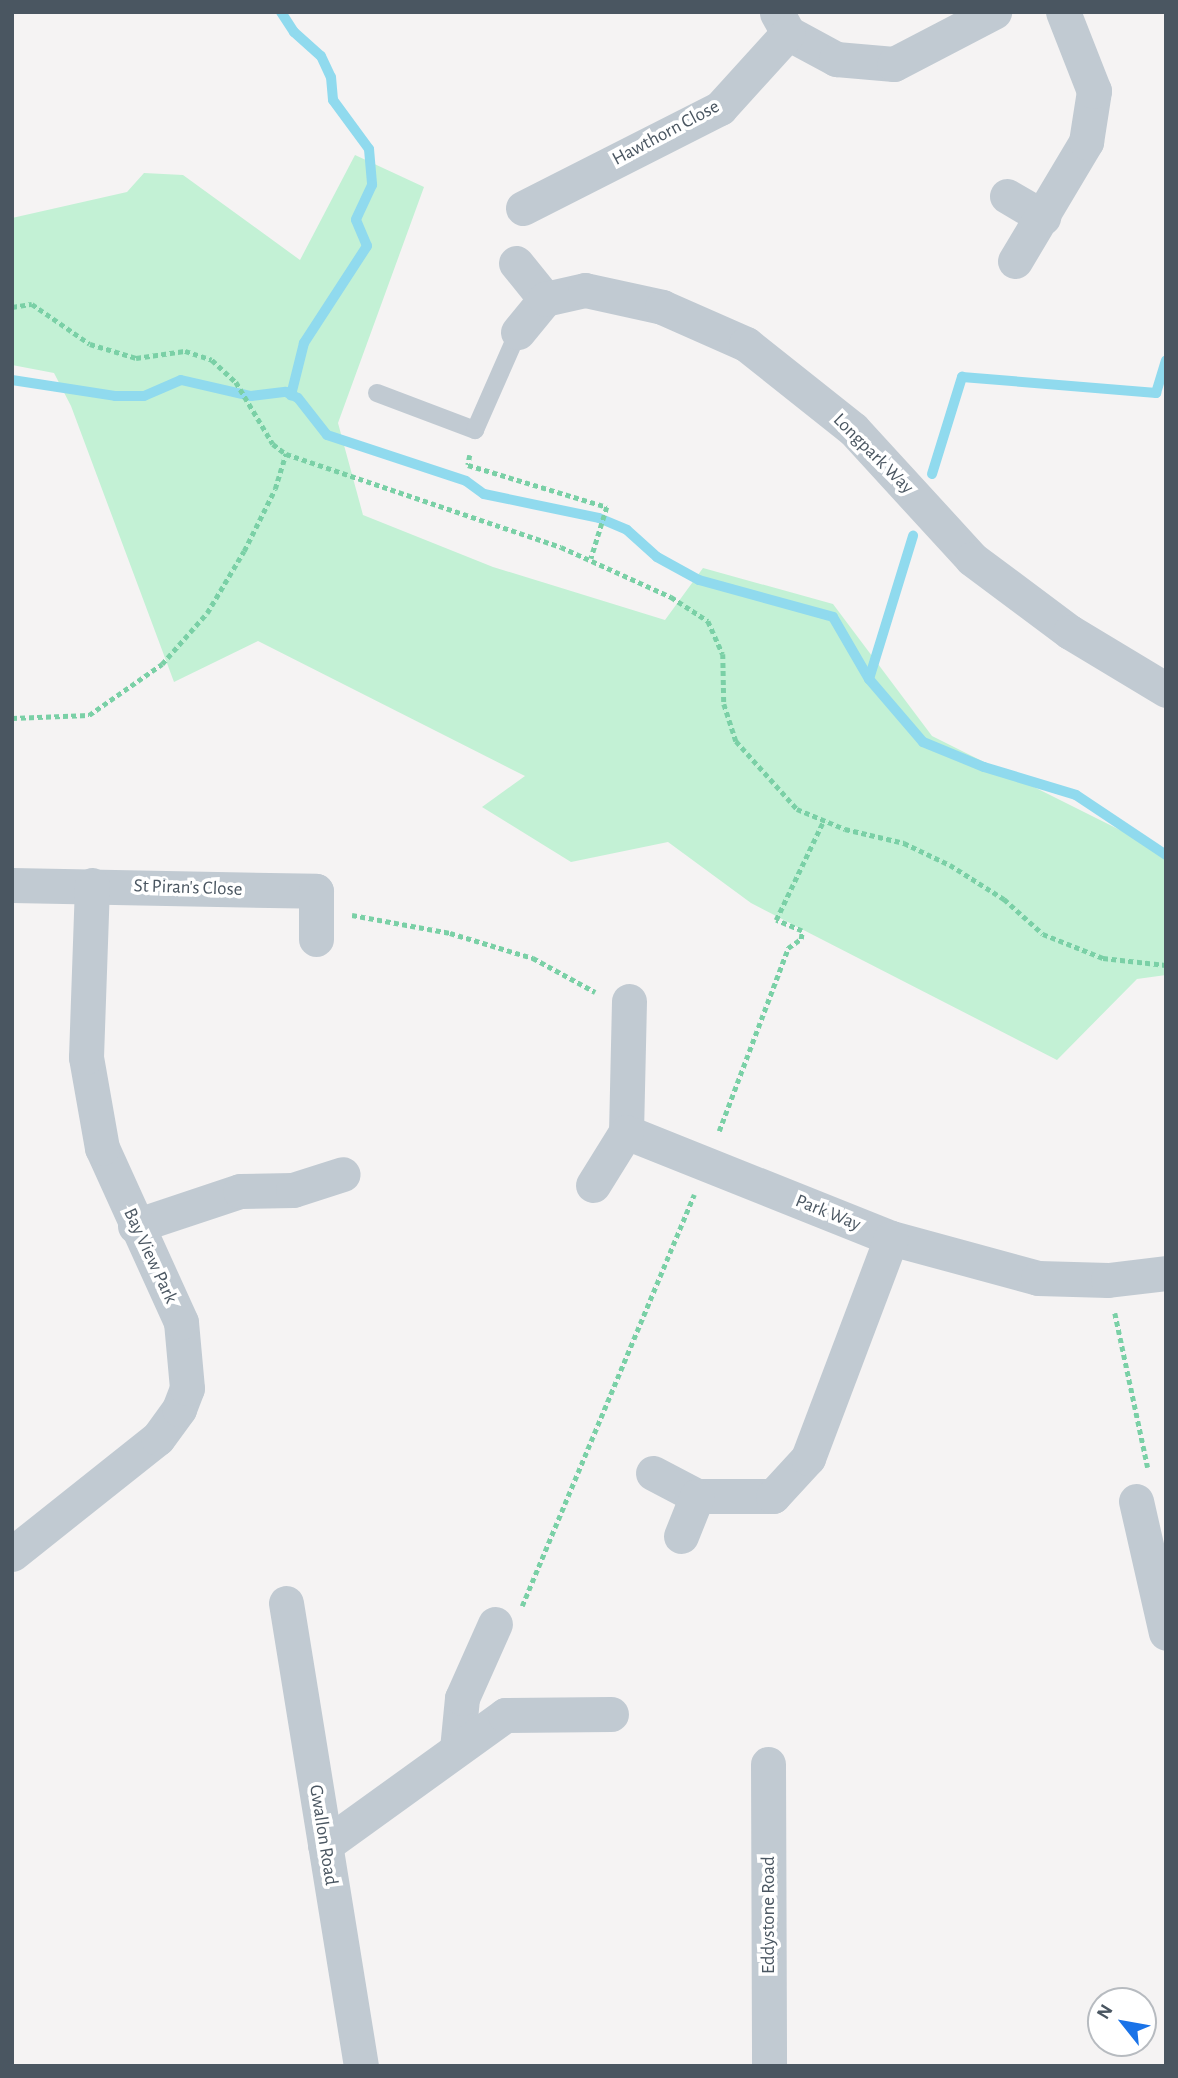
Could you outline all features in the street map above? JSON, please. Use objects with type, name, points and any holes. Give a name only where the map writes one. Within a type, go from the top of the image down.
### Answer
[{"type":"street","points":[[782,22],[836,59],[894,64],[994,12]]},
{"type":"street","points":[[1015,261],[1087,142],[1094,91],[1062,12]]},
{"type":"street","name":"Hawthorn Close","points":[[523,208],[720,108],[782,22]]},
{"type":"street","points":[[1007,195],[1043,217]]},
{"type":"street","points":[[516,263],[545,299],[518,332]]},
{"type":"street","name":"Longpark Way","points":[[545,299],[585,290],[662,307],[746,344],[853,429],[972,559],[1070,632],[1166,690]]},
{"type":"street","name":"St Piran's Close","points":[[12,884],[316,891],[316,924]]},
{"type":"street","name":"Bay View Park","points":[[12,1553],[158,1438],[179,1409],[187,1388],[181,1322],[135,1226],[103,1148],[86,1057],[92,885]]},
{"type":"street","points":[[593,1185],[626,1132],[629,1001]]},
{"type":"street","name":"Park Way","points":[[626,1132],[891,1238],[1038,1278],[1108,1280],[1166,1273]]},
{"type":"street","points":[[135,1226],[240,1191],[293,1190],[343,1174]]},
{"type":"street","points":[[653,1473],[697,1496],[773,1496],[808,1458],[891,1238]]},
{"type":"street","points":[[681,1536],[697,1496]]},
{"type":"street","points":[[1136,1501],[1166,1633]]},
{"type":"street","name":"Gwallon Road","points":[[286,1603],[361,2066]]},
{"type":"street","points":[[457,1749],[462,1698],[495,1624]]},
{"type":"street","points":[[325,1845],[505,1715],[611,1714]]},
{"type":"street","name":"Eddystone Road","points":[[768,1764],[769,2066]]},
{"type":"lane","points":[[377,393],[475,430],[518,332]]},
{"type":"path","points":[[12,307],[32,304],[90,344],[136,358],[185,351],[212,360],[243,395],[272,444],[286,454],[591,559],[671,597],[708,621],[723,654],[724,704],[736,741],[797,809],[904,844],[950,865],[1004,899],[1043,934],[1102,958],[1166,965]]},
{"type":"path","points":[[475,430],[468,466],[607,507],[591,559]]},
{"type":"path","points":[[12,718],[89,715],[162,664],[207,613],[244,551],[275,489],[286,454]]},
{"type":"path","points":[[495,1624],[526,1603],[707,1164],[788,948],[802,939],[802,931],[776,920],[824,820]]},
{"type":"path","points":[[316,924],[462,937],[533,958],[604,997],[629,1001]]},
{"type":"path","points":[[1108,1280],[1152,1486],[1136,1501]]},
{"type":"green space","points":[[355,155],[424,187],[338,423],[363,515],[493,567],[665,620],[703,568],[833,604],[932,736],[1166,853],[1166,975],[1137,979],[1057,1060],[751,903],[668,842],[571,862],[482,807],[525,776],[258,641],[174,682],[71,406],[54,373],[12,365],[12,218],[127,192],[144,173],[183,175],[300,260]]},
{"type":"waterway","points":[[281,12],[294,32],[321,56],[331,77],[333,100],[369,149],[372,185],[356,220],[367,246],[304,343],[291,395]]},
{"type":"waterway","points":[[932,474],[962,377],[1156,393],[1166,360]]},
{"type":"waterway","points":[[12,380],[115,396],[144,396],[181,380],[251,396],[286,392],[298,398],[327,435],[466,481],[484,494],[599,518],[627,530],[657,557],[699,580],[833,617],[869,679],[923,742],[984,767],[1076,795],[1166,855]]},
{"type":"waterway","points":[[869,679],[913,536]]}]
